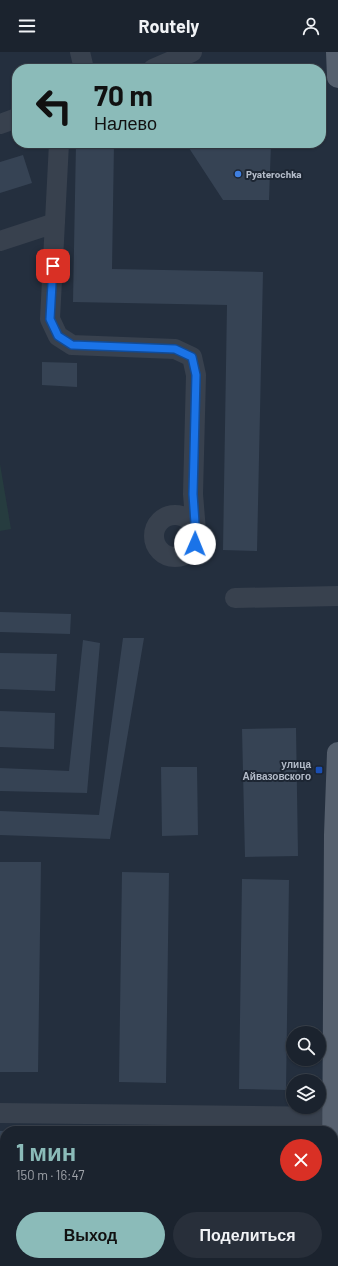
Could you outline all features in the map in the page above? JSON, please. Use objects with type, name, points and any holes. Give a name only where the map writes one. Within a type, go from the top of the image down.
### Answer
[{"type":"main road","points":[[337,52],[338,77]]},
{"type":"main road","points":[[333,1126],[338,753]]},
{"type":"street","points":[[80,52],[83,64]]},
{"type":"street","points":[[164,64],[192,52]]},
{"type":"street","points":[[0,124],[12,120]]},
{"type":"street","points":[[59,148],[50,319],[58,336],[72,345],[175,349],[192,357],[196,375],[193,494],[196,531]]},
{"type":"street","points":[[0,241],[55,222]]},
{"type":"street","points":[[236,598],[338,596]]},
{"type":"street","points":[[0,1113],[333,1117]]},
{"type":"green space","points":[[0,464],[11,529],[0,531]]},
{"type":"building","points":[[76,148],[114,148],[112,269],[263,272],[257,551],[223,550],[227,305],[73,302]]},
{"type":"building","name":"Pyaterochka","points":[[189,148],[271,148],[269,200],[223,200]]},
{"type":"building","points":[[23,155],[32,183],[0,193],[0,162]]},
{"type":"building","points":[[42,362],[77,363],[77,387],[42,385]]},
{"type":"building","points":[[0,612],[71,614],[70,634],[0,632]]},
{"type":"building","points":[[123,638],[144,638],[110,839],[0,835],[0,811],[99,815]]},
{"type":"building","points":[[83,640],[100,643],[87,793],[0,791],[0,768],[69,771]]},
{"type":"building","points":[[0,653],[57,654],[55,691],[0,689]]},
{"type":"building","points":[[0,711],[55,713],[54,749],[0,747]]},
{"type":"building","points":[[296,728],[298,856],[245,857],[242,729]]},
{"type":"building","points":[[161,767],[197,767],[198,835],[162,836]]},
{"type":"building","points":[[0,862],[41,862],[38,1072],[0,1072]]},
{"type":"building","points":[[122,872],[169,873],[166,1083],[119,1082]]},
{"type":"building","points":[[242,879],[289,880],[286,1090],[239,1089]]},
{"type":"place","name":"Pyaterochka","points":[[238,174]]},
{"type":"place","name":"улица Айвазовского","points":[[319,770]]},
{"type":"route","points":[[53,266],[50,319],[58,336],[72,345],[175,349],[192,357],[196,375],[193,494],[196,538],[195,544]]}]
